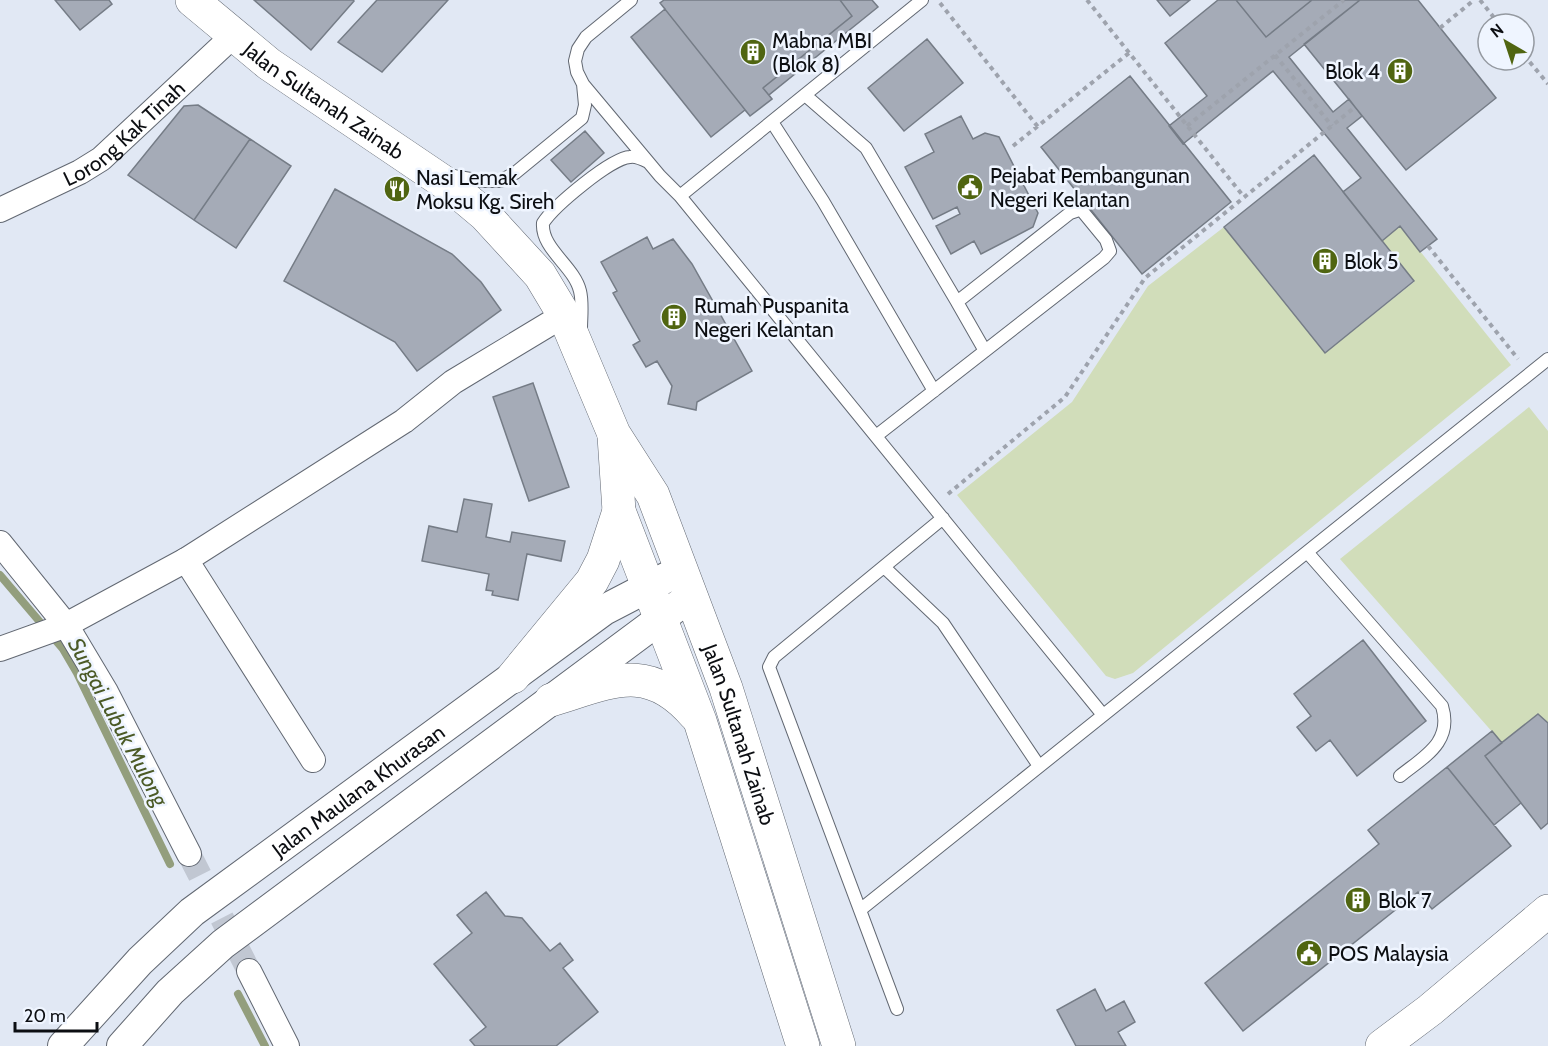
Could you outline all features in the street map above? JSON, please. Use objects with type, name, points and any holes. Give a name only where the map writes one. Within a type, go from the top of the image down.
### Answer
[{"type":"main road","name":"Jalan Sultanah Zainab","points":[[192,0],[269,64],[477,208],[513,243],[540,275],[564,315],[614,434],[653,495],[726,687],[839,1046]]},
{"type":"main road","name":"Jalan Sultanah Zainab","points":[[614,434],[619,512],[700,721],[802,1046]]},
{"type":"main road","points":[[513,677],[592,581],[603,560],[619,512]]},
{"type":"main road","points":[[551,700],[606,683],[649,680],[683,701],[700,721]]},
{"type":"main road","points":[[1382,1046],[1430,1010],[1548,911]]},
{"type":"main road","points":[[820,986],[855,1046]]},
{"type":"street","name":"Lorong Kak Tinah","points":[[0,210],[80,172],[101,159],[233,36]]},
{"type":"street","points":[[0,649],[64,625],[186,560],[404,421],[453,382],[564,315]]},
{"type":"street","points":[[0,543],[64,625],[106,692],[189,854]]},
{"type":"street","points":[[186,560],[313,760]]},
{"type":"street","name":"Jalan Maulana Khurasan","points":[[63,1046],[140,962],[192,912],[604,610],[648,586],[686,583]]},
{"type":"street","name":"Jalan Maulana Khurasan","points":[[122,1046],[170,992],[223,944],[660,619],[686,583]]},
{"type":"street","points":[[249,971],[287,1046]]},
{"type":"lane","points":[[425,170],[482,181],[500,181],[508,178],[582,118],[585,105],[583,84],[575,61],[578,49],[586,37],[632,0]]},
{"type":"lane","points":[[680,196],[922,0]]},
{"type":"lane","points":[[583,84],[680,196],[1104,715]]},
{"type":"lane","points":[[805,95],[866,148],[985,351]]},
{"type":"lane","points":[[772,122],[823,201],[934,390]]},
{"type":"lane","points":[[582,359],[580,292],[572,275],[545,238],[543,222],[559,205],[614,163],[630,157],[649,162]]},
{"type":"lane","points":[[876,436],[1104,258],[1110,250],[1110,245],[1087,216],[1079,210],[1074,211],[957,302]]},
{"type":"lane","points":[[860,910],[1548,359]]},
{"type":"lane","points":[[897,1010],[769,667],[774,657],[943,518]]},
{"type":"lane","points":[[1306,552],[1442,706],[1447,722],[1443,734],[1433,749],[1400,776]]},
{"type":"lane","points":[[884,567],[943,623],[1039,766]]},
{"type":"path","points":[[938,0],[1038,127]]},
{"type":"path","points":[[1087,0],[1244,197]]},
{"type":"path","points":[[1187,126],[1344,0]]},
{"type":"path","points":[[1440,28],[1474,0]]},
{"type":"path","points":[[1480,0],[1490,12]]},
{"type":"path","points":[[1013,146],[1129,54]]},
{"type":"path","points":[[1275,56],[1332,126]]},
{"type":"path","points":[[1536,70],[1548,84]]},
{"type":"path","points":[[933,506],[1065,397],[1145,278],[1355,107]]},
{"type":"path","points":[[1428,246],[1529,374]]},
{"type":"green space","points":[[1400,226],[1511,365],[1133,673],[1115,679],[1106,676],[957,495],[1072,402],[1148,286],[1224,227],[1325,353],[1414,282],[1382,241]]},
{"type":"green space","points":[[1529,407],[1548,431],[1548,723],[1502,743],[1340,559]]},
{"type":"building","points":[[55,0],[109,0],[112,4],[80,30]]},
{"type":"building","points":[[254,0],[353,0],[354,1],[311,50]]},
{"type":"building","points":[[377,0],[448,0],[382,72],[338,42]]},
{"type":"building","name":"Mabna MBI (Blok 8)","points":[[664,0],[840,0],[852,16],[763,88],[772,99],[750,116],[660,3]]},
{"type":"building","name":"Mabna MBI (Blok 8)","points":[[664,0],[872,0],[878,7],[769,95],[772,99],[750,116],[745,110],[711,137],[631,37],[665,9],[660,3]]},
{"type":"building","points":[[1157,0],[1190,0],[1170,16]]},
{"type":"building","points":[[1218,0],[1236,0],[1266,37],[1312,0],[1360,0],[1289,57],[1333,112],[1349,99],[1362,116],[1347,128],[1437,239],[1420,252],[1400,226],[1382,241],[1343,192],[1361,178],[1273,71],[1183,144],[1169,126],[1207,96],[1165,43]]},
{"type":"building","points":[[1236,0],[1312,0],[1266,37]]},
{"type":"building","name":"Blok 4","points":[[1360,0],[1418,0],[1496,98],[1406,170],[1304,44]]},
{"type":"building","points":[[927,39],[963,83],[904,131],[868,88]]},
{"type":"building","points":[[1130,76],[1231,202],[1142,274],[1041,147]]},
{"type":"building","points":[[198,105],[250,139],[194,220],[128,175],[184,106]]},
{"type":"building","name":"Pejabat Pembangunan Negeri Kelantan","points":[[961,116],[973,139],[985,133],[999,137],[1038,213],[1033,227],[981,254],[974,241],[951,254],[936,226],[960,214],[957,207],[933,219],[905,167],[934,152],[925,134]]},
{"type":"building","points":[[585,131],[604,153],[571,182],[551,160]]},
{"type":"building","points":[[250,139],[291,166],[236,248],[194,220]]},
{"type":"building","name":"Blok 5","points":[[1314,155],[1414,281],[1325,353],[1224,227]]},
{"type":"building","points":[[335,189],[452,254],[481,282],[501,310],[417,371],[395,342],[284,281]]},
{"type":"building","name":"Rumah Puspanita Negeri Kelantan","points":[[647,237],[653,249],[673,239],[692,264],[752,371],[697,402],[696,410],[668,404],[672,386],[657,361],[646,367],[633,345],[640,341],[613,293],[617,291],[601,262]]},
{"type":"building","points":[[533,383],[569,487],[529,501],[493,397]]},
{"type":"building","points":[[464,499],[492,504],[486,537],[510,542],[512,532],[565,541],[561,561],[527,554],[518,600],[492,595],[493,591],[486,590],[489,574],[422,561],[429,526],[457,532]]},
{"type":"building","points":[[1363,640],[1426,721],[1357,776],[1330,740],[1316,751],[1297,727],[1311,716],[1294,694]]},
{"type":"building","points":[[1538,714],[1548,723],[1548,823],[1541,829],[1485,756]]},
{"type":"building","points":[[1492,731],[1502,743],[1485,756],[1521,803],[1494,825],[1447,767]]},
{"type":"building","name":"Blok 7","points":[[1447,767],[1511,846],[1432,909],[1418,892],[1243,1031],[1205,983],[1379,844],[1368,830]]},
{"type":"building","points":[[486,892],[505,916],[522,918],[550,951],[560,943],[573,960],[563,968],[598,1012],[556,1046],[475,1046],[470,1040],[486,1027],[434,964],[472,933],[457,915]]},
{"type":"building","points":[[1095,989],[1106,1011],[1124,1001],[1135,1022],[1118,1032],[1126,1046],[1076,1046],[1057,1010]]},
{"type":"waterway","name":"Sungai Lubuk Mulong","points":[[0,575],[63,649],[77,673],[170,864]]},
{"type":"waterway","name":"Sungai Lubuk Mulong","points":[[238,994],[265,1046]]},
{"type":"tunnel","points":[[189,854],[249,971]]},
{"type":"place","name":"Mabna MBI (Blok 8)","points":[[753,52]]},
{"type":"place","name":"Blok 4","points":[[1400,71]]},
{"type":"place","name":"Pejabat Pembangunan Negeri Kelantan","points":[[970,187]]},
{"type":"place","name":"Nasi Lemak Moksu Kg. Sireh","points":[[397,189]]},
{"type":"place","name":"Blok 5","points":[[1325,261]]},
{"type":"place","name":"Rumah Puspanita Negeri Kelantan","points":[[674,317]]},
{"type":"place","name":"Blok 7","points":[[1358,900]]},
{"type":"place","name":"POS Malaysia","points":[[1309,953]]}]
